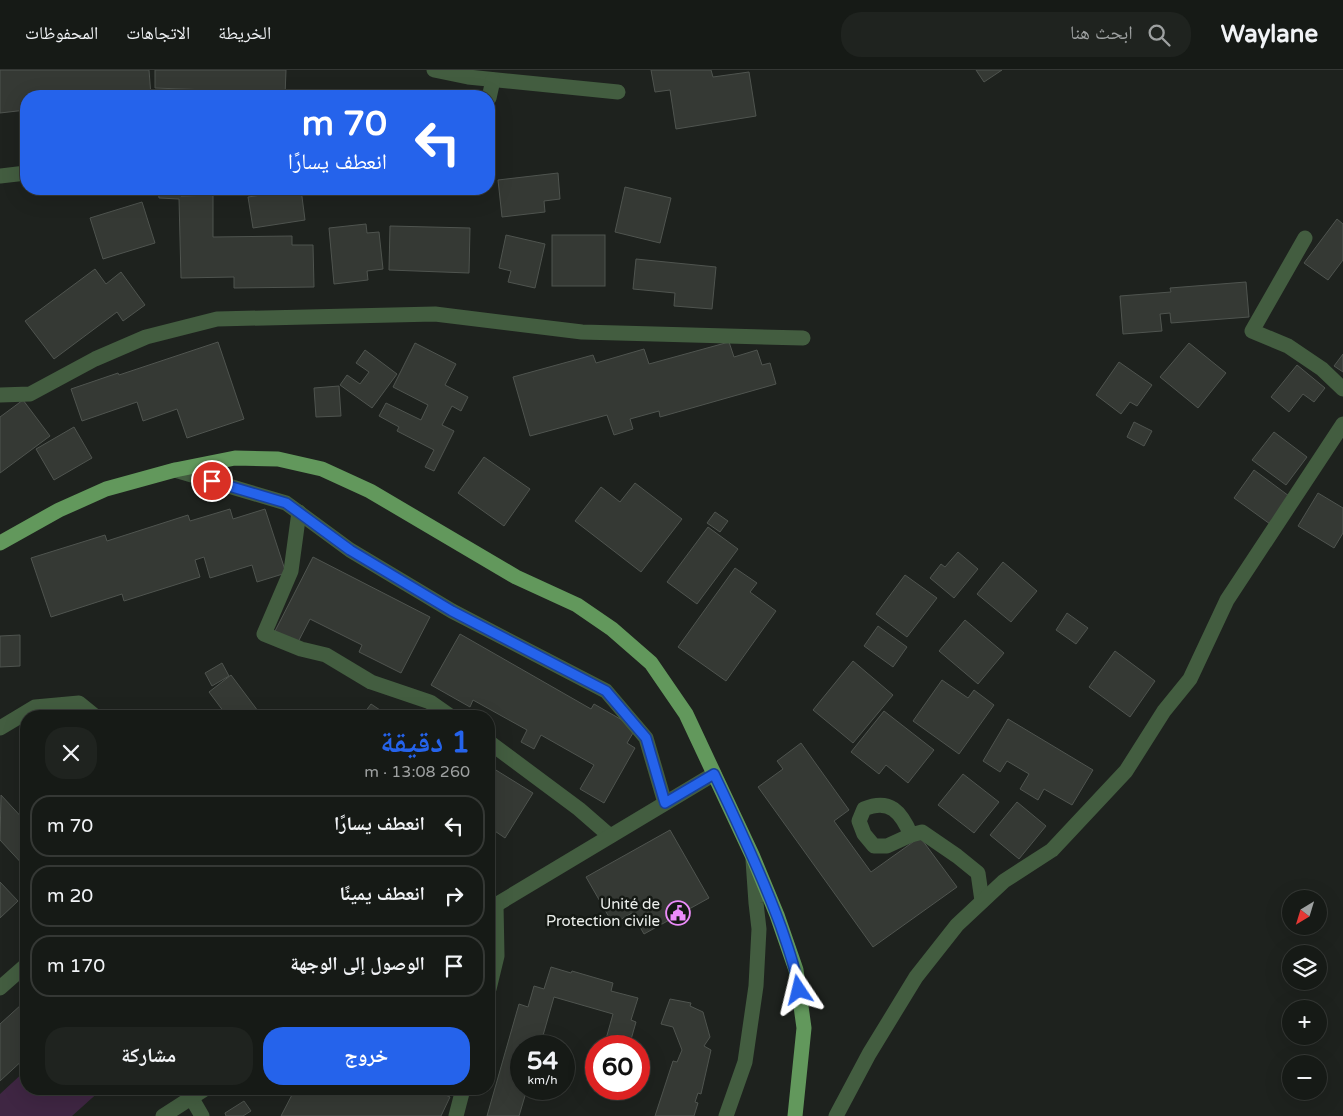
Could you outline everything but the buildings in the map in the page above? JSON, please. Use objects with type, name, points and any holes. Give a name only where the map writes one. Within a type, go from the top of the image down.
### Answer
[{"type":"main road","points":[[0,543],[59,510],[106,490],[175,470],[235,458],[278,459],[322,469],[370,491],[516,577],[577,605],[612,629],[651,663],[686,714],[753,857],[777,915],[796,970],[804,1028],[795,1116]]},
{"type":"street","points":[[434,70],[492,80],[618,92]]},
{"type":"street","points":[[490,90],[492,80]]},
{"type":"street","points":[[0,176],[20,174]]},
{"type":"street","points":[[1305,238],[1252,331],[1288,346],[1322,369],[1343,389]]},
{"type":"street","points":[[0,395],[30,394],[95,359],[146,337],[217,319],[435,314],[582,332],[803,338]]},
{"type":"street","points":[[836,1116],[869,1054],[916,977],[957,925],[1004,881],[1052,850],[1126,771],[1164,711],[1190,679],[1227,600],[1343,424]]},
{"type":"street","points":[[175,470],[286,503],[350,550],[452,611],[606,691],[646,738],[665,803]]},
{"type":"street","points":[[299,512],[291,571],[264,634],[301,649],[326,655],[371,682],[430,702],[441,710]]},
{"type":"street","points":[[30,710],[35,707],[79,702],[88,710]]},
{"type":"street","points":[[0,728],[20,716]]},
{"type":"street","points":[[495,746],[579,808],[610,836]]},
{"type":"street","points":[[495,905],[714,774]]},
{"type":"street","points":[[911,835],[922,832],[978,873],[982,901]]},
{"type":"street","points":[[726,1116],[745,1062],[756,986],[759,929],[753,857]]},
{"type":"street","points":[[495,936],[497,956],[495,964]]},
{"type":"street","points":[[0,988],[20,970]]},
{"type":"street","points":[[162,1116],[194,1095]]},
{"type":"street","points":[[456,1116],[461,1095]]},
{"type":"street","points":[[191,1097],[202,1116]]},
{"type":"shaded area","points":[[20,1076],[20,1095],[95,1095],[72,1116],[0,1116],[0,1094]]},
{"type":"place","name":"Unité de Protection civile","points":[[678,913]]},
{"type":"route","points":[[212,481],[286,503],[350,550],[452,611],[606,691],[646,738],[665,803],[714,774],[753,857],[777,915],[796,970],[799,990]]}]
